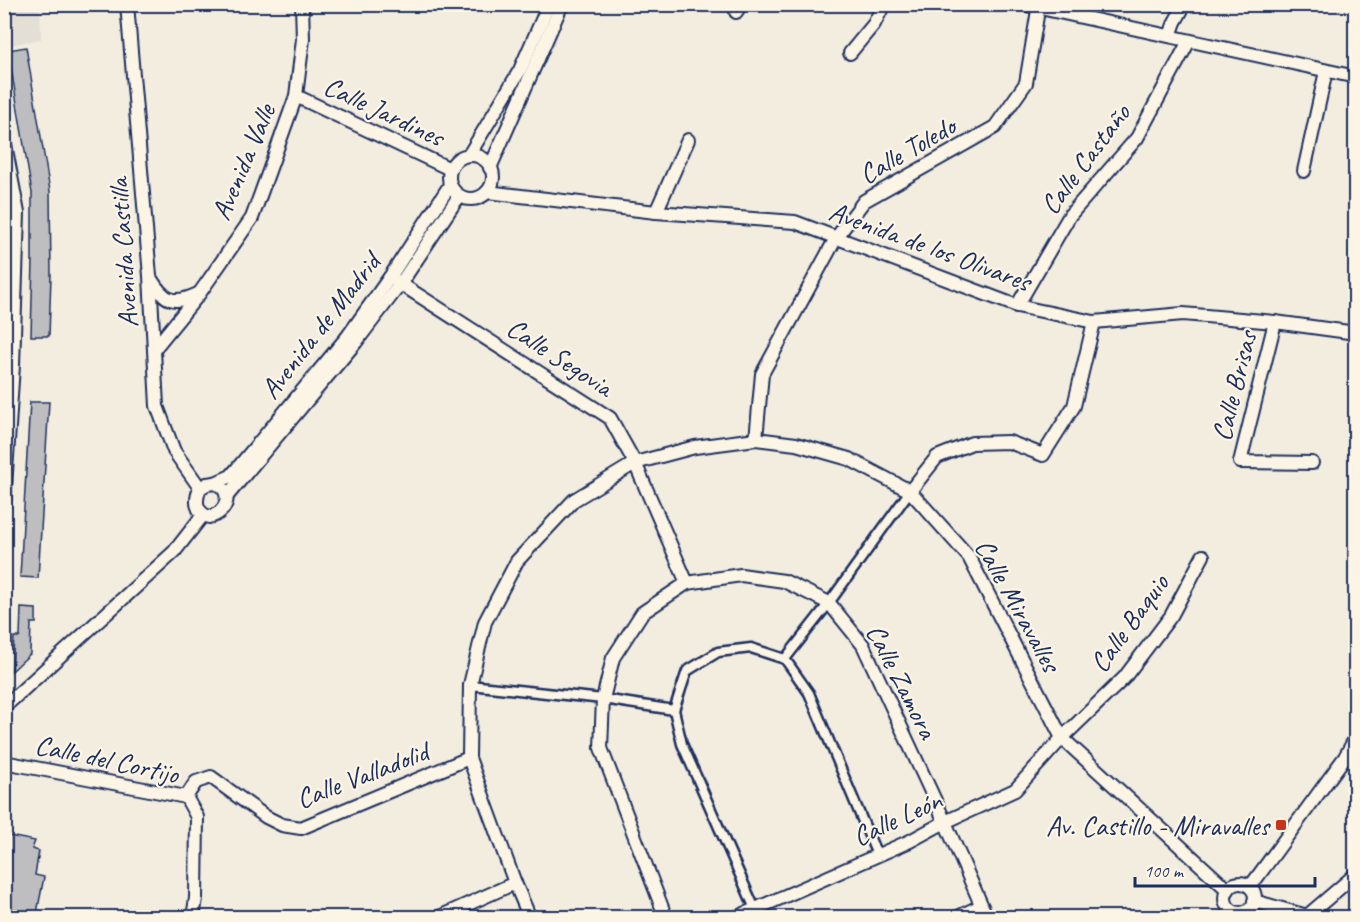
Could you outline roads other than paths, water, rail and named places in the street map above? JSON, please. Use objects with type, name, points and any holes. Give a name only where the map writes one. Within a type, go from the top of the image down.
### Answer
[{"type":"street","name":"Avenida Castilla","points":[[127,4],[150,276],[157,406],[174,451],[200,488]]},
{"type":"street","name":"Avenida Valle","points":[[155,348],[199,294],[252,218],[296,96],[303,39],[302,4]]},
{"type":"street","points":[[469,155],[520,70],[549,4]]},
{"type":"street","points":[[490,168],[562,4]]},
{"type":"street","points":[[850,52],[873,24],[884,4]]},
{"type":"street","points":[[1022,4],[1040,6],[1356,77]]},
{"type":"street","points":[[1170,36],[1185,4]]},
{"type":"street","name":"Calle Toledo","points":[[756,439],[762,374],[836,238],[864,201],[995,127],[1026,82],[1040,6]]},
{"type":"street","name":"Calle Castaño","points":[[1017,306],[1070,215],[1137,138],[1189,41]]},
{"type":"street","points":[[1304,171],[1326,71]]},
{"type":"street","name":"Calle Jardines","points":[[296,96],[450,169]]},
{"type":"street","points":[[4,139],[7,165],[18,213],[13,365],[4,503]]},
{"type":"street","points":[[656,212],[688,141]]},
{"type":"street","points":[[469,155],[481,158],[490,168],[491,184],[487,192],[480,197],[470,199],[459,196],[450,185],[450,169],[458,159],[469,155]]},
{"type":"street","name":"Avenida de Madrid","points":[[227,496],[356,342],[396,280],[450,185]]},
{"type":"street","name":"Avenida de los Olivares","points":[[487,192],[656,212],[795,222],[1017,306],[1094,322],[1183,314],[1275,322],[1356,333]]},
{"type":"street","name":"Avenida de Madrid","points":[[215,483],[231,476],[396,280],[459,196]]},
{"type":"street","points":[[150,276],[158,290],[169,299],[184,300],[199,294]]},
{"type":"street","name":"Calle Segovia","points":[[396,280],[610,417],[635,463],[687,583]]},
{"type":"street","points":[[785,659],[937,457],[972,443],[1009,442],[1043,455],[1074,406],[1094,322]]},
{"type":"street","name":"Calle Brisas","points":[[1275,322],[1240,462],[1312,463]]},
{"type":"street","points":[[4,387],[13,365]]},
{"type":"street","name":"Calle Miravalles","points":[[531,918],[515,883],[469,759],[471,685],[485,622],[517,561],[574,500],[635,463],[695,447],[756,439],[796,444],[849,459],[910,491],[969,557],[1062,738],[1228,890]]},
{"type":"street","points":[[215,483],[224,490],[227,496],[226,504],[215,516],[209,517],[203,515],[199,510],[196,500],[200,488],[215,483]]},
{"type":"street","points":[[4,707],[174,552],[203,515]]},
{"type":"street","name":"Calle Baquio","points":[[1062,738],[1124,678],[1171,616],[1203,556]]},
{"type":"street","name":"Calle Zamora","points":[[666,918],[602,748],[603,699],[614,658],[642,613],[687,583],[741,575],[784,581],[829,603],[863,645],[987,918]]},
{"type":"street","points":[[755,909],[682,744],[674,710],[687,671],[718,652],[751,648],[785,659],[809,693],[877,855]]},
{"type":"street","points":[[471,685],[603,699],[674,710]]},
{"type":"street","points":[[1250,887],[1345,758],[1356,737]]},
{"type":"street","name":"Calle León","points":[[735,918],[910,841],[1015,790],[1062,738]]},
{"type":"street","name":"Calle Valladolid","points":[[186,798],[196,782],[211,777],[266,817],[282,825],[301,828],[469,759]]},
{"type":"street","name":"Calle del Cortijo","points":[[4,762],[186,798],[198,816],[196,898],[193,918]]},
{"type":"street","points":[[1254,901],[1307,915],[1356,873]]},
{"type":"street","points":[[437,918],[515,883]]},
{"type":"street","points":[[1236,884],[1250,887],[1253,892],[1253,906],[1246,912],[1229,914],[1225,899],[1228,890],[1236,884]]},
{"type":"street","points":[[956,918],[981,906]]},
{"type":"place","name":"Av. Castillo - Miravalles","points":[[1281,825]]}]
